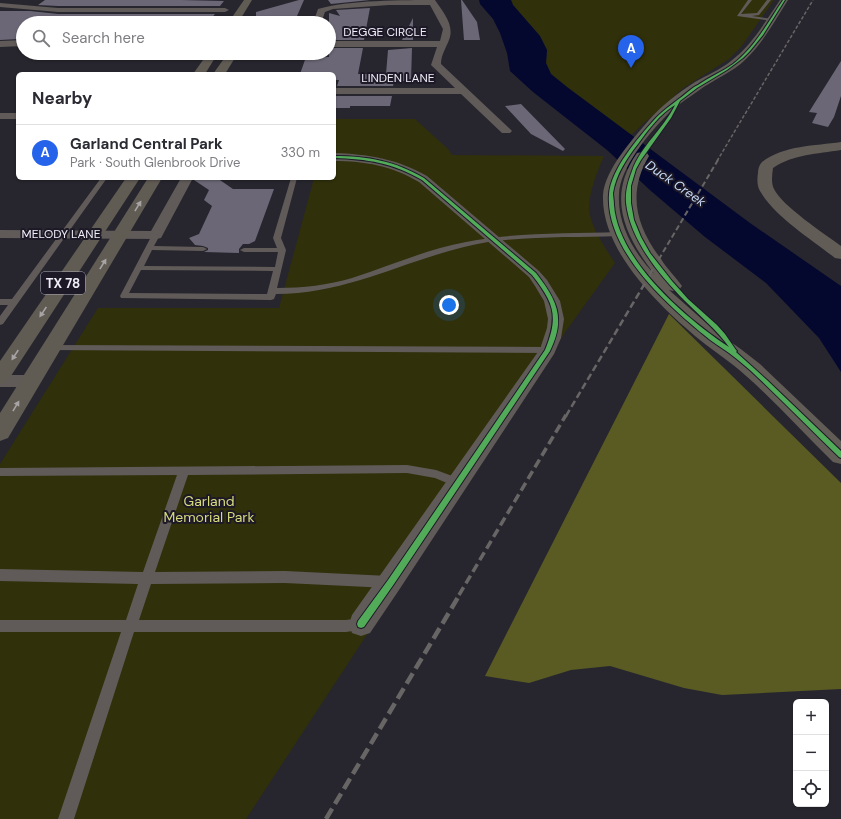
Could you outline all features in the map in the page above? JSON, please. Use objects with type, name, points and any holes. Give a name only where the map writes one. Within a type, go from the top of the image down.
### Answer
[{"type":"main road","points":[[238,16],[248,0]]},
{"type":"main road","points":[[200,72],[208,60]]},
{"type":"main road","points":[[220,72],[228,60]]},
{"type":"main road","name":"TX 78","points":[[0,377],[132,180]]},
{"type":"main road","name":"TX 78","points":[[0,432],[154,180]]},
{"type":"street","points":[[739,357],[707,335],[668,300],[639,268],[618,234],[610,205],[611,192],[624,161],[657,126],[673,114],[679,100],[733,65],[751,49],[784,0]]},
{"type":"street","points":[[432,2],[446,25],[447,32],[436,59],[436,65],[506,132]]},
{"type":"street","name":"DEGGE CIRCLE","points":[[319,16],[321,11],[332,7],[432,2]]},
{"type":"street","points":[[0,5],[58,10],[225,11]]},
{"type":"street","points":[[0,44],[16,43]]},
{"type":"street","name":"DEGGE CIRCLE","points":[[336,44],[442,44]]},
{"type":"street","name":"LINDEN LANE","points":[[336,91],[461,90]]},
{"type":"street","points":[[0,116],[16,116]]},
{"type":"street","points":[[657,126],[634,169],[628,192],[630,212],[642,243],[650,256],[682,296],[720,332],[739,357],[841,455]]},
{"type":"street","points":[[841,146],[803,150],[777,157],[766,166],[764,180],[767,191],[779,205],[841,254]]},
{"type":"street","points":[[336,157],[371,159],[394,164],[412,172],[534,274],[553,301],[556,318],[555,335],[548,350],[392,582],[361,624]]},
{"type":"street","points":[[156,235],[186,180]]},
{"type":"street","name":"MELODY LANE","points":[[0,234],[65,233],[156,235]]},
{"type":"street","points":[[0,381],[31,381]]},
{"type":"lane","points":[[739,16],[738,14],[750,0]]},
{"type":"lane","points":[[739,16],[758,14],[769,0]]},
{"type":"lane","points":[[739,16],[770,20]]},
{"type":"lane","points":[[0,322],[103,180]]},
{"type":"lane","points":[[156,235],[124,296],[271,297],[282,250],[277,238],[293,180]]},
{"type":"lane","points":[[272,291],[299,291],[354,280],[442,250],[466,244],[494,240],[618,234]]},
{"type":"lane","points":[[150,248],[203,249]]},
{"type":"lane","points":[[244,250],[282,250]]},
{"type":"lane","points":[[139,268],[278,269]]},
{"type":"lane","points":[[0,302],[14,302]]},
{"type":"lane","points":[[51,348],[548,350]]},
{"type":"lane","points":[[0,472],[407,468],[436,474],[459,483]]},
{"type":"lane","points":[[66,819],[146,578],[184,470]]},
{"type":"lane","points":[[0,575],[146,578],[285,577],[392,582]]},
{"type":"lane","points":[[0,626],[346,626],[361,624]]},
{"type":"green space","points":[[511,0],[774,0],[741,47],[729,59],[682,89],[631,135],[551,74],[546,63],[547,50],[540,36],[513,5]]},
{"type":"green space","name":"Garland Memorial Park","points":[[336,119],[415,119],[448,149],[452,155],[604,156],[592,187],[589,207],[595,229],[615,263],[566,331],[246,819],[0,819],[0,464],[98,308],[279,308],[313,180],[336,180]]},
{"type":"shaded area","points":[[669,314],[841,483],[841,689],[722,695],[684,688],[610,666],[571,670],[529,683],[485,676]]},
{"type":"water","name":"Duck Creek","points":[[479,0],[511,0],[513,5],[540,36],[547,50],[546,63],[551,74],[750,223],[841,286],[841,372],[819,338],[766,283],[705,237],[651,191],[607,150],[533,92],[510,71],[507,53],[500,33],[493,19],[480,4]]},
{"type":"building","points":[[45,0],[224,1],[220,6],[38,5]]},
{"type":"building","points":[[299,0],[304,0],[297,16],[256,16],[256,12]]},
{"type":"building","points":[[328,0],[370,0],[331,4]]},
{"type":"building","points":[[461,0],[477,22],[480,40],[464,40]]},
{"type":"building","points":[[370,8],[364,40],[336,40],[336,16],[329,16],[329,13],[340,16],[336,10]]},
{"type":"building","points":[[0,11],[30,11],[58,14],[215,14],[213,16],[16,16],[16,39],[0,40]]},
{"type":"building","points":[[413,18],[413,40],[402,40]]},
{"type":"building","points":[[336,48],[363,48],[358,74],[386,74],[388,50],[412,48],[411,81],[394,81],[393,86],[337,86],[339,80],[336,80],[336,72],[301,72],[305,60],[336,60]]},
{"type":"building","points":[[841,61],[841,96],[834,117],[828,127],[812,123],[817,113],[809,112]]},
{"type":"building","points":[[336,96],[392,96],[390,106],[350,106],[350,108],[336,108]]},
{"type":"building","points":[[521,104],[565,149],[563,151],[531,134],[505,106]]},
{"type":"building","points":[[194,180],[220,180],[233,189],[274,189],[255,241],[249,244],[243,244],[239,249],[239,253],[204,252],[208,250],[208,248],[195,245],[189,238],[199,234],[212,206],[204,200],[209,190]]},
{"type":"railway","points":[[717,161],[813,0]]},
{"type":"railway","points":[[650,274],[718,160]]},
{"type":"railway","points":[[566,416],[651,273]]},
{"type":"railway","points":[[459,595],[566,415]]},
{"type":"railway","points":[[326,819],[460,594]]},
{"type":"cycle path","points":[[784,0],[756,43],[742,58],[726,70],[696,87],[665,110],[639,140],[617,173],[611,194],[612,214],[619,235],[629,254],[658,290],[706,334],[752,369],[841,455]]},
{"type":"cycle path","points":[[679,100],[669,118],[634,169],[629,186],[628,203],[632,220],[639,237],[659,269],[670,283],[721,333],[734,351]]},
{"type":"cycle path","points":[[336,157],[380,161],[402,168],[423,179],[534,274],[552,301],[556,319],[553,338],[548,350],[361,624]]},
{"type":"place","name":"Garland Central Park","points":[[631,68]]}]
